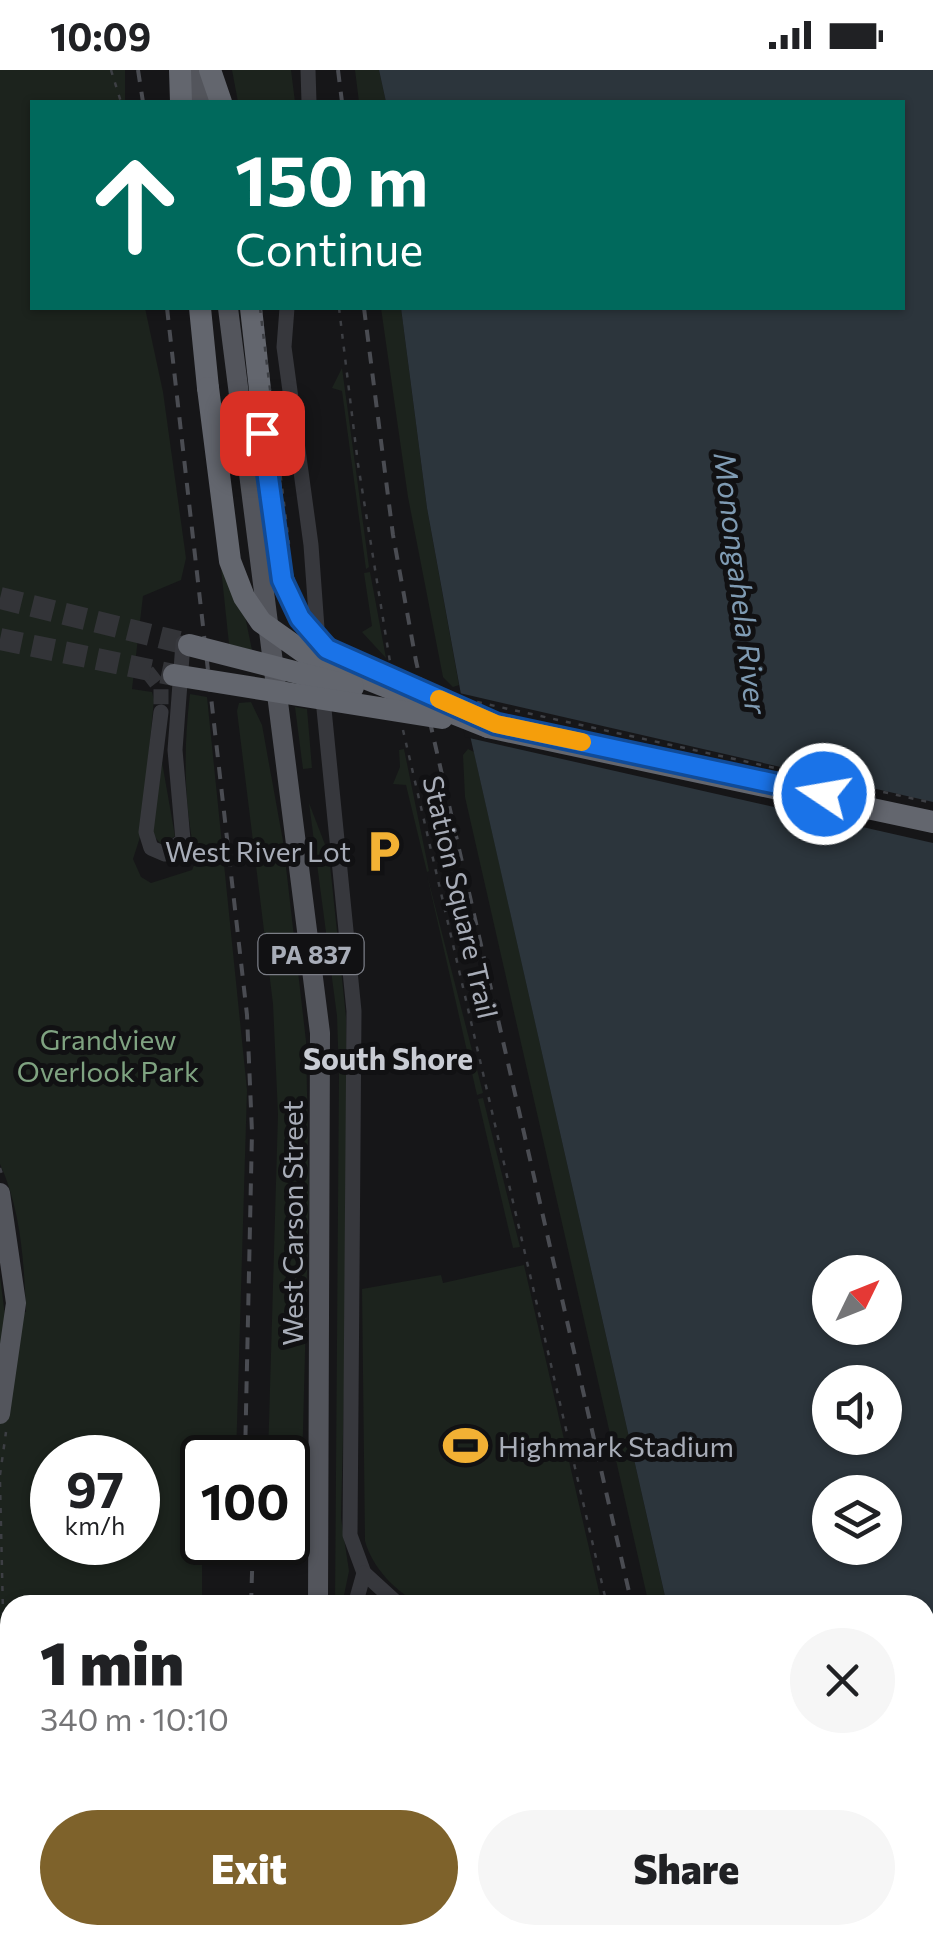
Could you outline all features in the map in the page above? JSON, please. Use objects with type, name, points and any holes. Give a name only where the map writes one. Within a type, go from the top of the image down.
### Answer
[{"type":"highway","points":[[180,70],[181,100]]},
{"type":"highway","points":[[210,70],[220,100]]},
{"type":"highway","points":[[200,310],[230,561],[240,590],[256,616],[298,651],[492,725]]},
{"type":"highway","points":[[251,310],[279,562],[300,618],[319,643],[344,659],[492,725]]},
{"type":"highway","points":[[184,643],[492,725],[933,820]]},
{"type":"highway","points":[[174,675],[492,725]]},
{"type":"main road","points":[[195,70],[200,100]]},
{"type":"main road","name":"West Carson Street","points":[[228,310],[320,1033],[318,1595]]},
{"type":"main road","points":[[0,1193],[16,1303],[0,1414]]},
{"type":"street","points":[[308,70],[309,100]]},
{"type":"street","points":[[288,310],[284,346],[311,544],[327,774],[354,1011],[350,1535],[364,1573],[388,1595]]},
{"type":"street","points":[[161,712],[146,832],[151,848],[165,854],[179,848],[183,840],[175,750],[184,643]]},
{"type":"street","points":[[358,1595],[364,1573]]},
{"type":"path","points":[[111,70],[120,100]]},
{"type":"path","points":[[260,310],[291,561]]},
{"type":"path","points":[[339,310],[358,464],[395,678],[381,671]]},
{"type":"path","points":[[464,699],[933,803]]},
{"type":"path","name":"Station Square Trail","points":[[400,716],[605,1595]]},
{"type":"path","points":[[0,1482],[1,1595]]},
{"type":"green space","name":"Grandview Overlook Park","points":[[0,70],[125,70],[125,100],[30,100],[30,310],[145,310],[163,392],[186,558],[181,580],[143,596],[132,689],[152,692],[154,700],[141,834],[133,859],[141,877],[151,883],[192,870],[196,861],[187,798],[188,715],[190,694],[207,697],[247,1090],[237,1435],[180,1435],[180,1565],[202,1565],[202,1595],[0,1595],[0,1276],[5,1316],[26,1312],[17,1218],[0,1164]]},
{"type":"green space","points":[[232,70],[291,70],[295,100],[238,100]]},
{"type":"green space","points":[[355,70],[379,70],[386,100],[359,100]]},
{"type":"green space","points":[[381,310],[401,310],[427,508],[459,685],[453,687],[443,677],[408,497]]},
{"type":"green space","points":[[342,368],[369,567],[366,569],[342,391],[332,388]]},
{"type":"green space","points":[[221,568],[245,616],[252,650],[229,644]]},
{"type":"green space","points":[[370,572],[386,658],[362,632],[372,626],[364,573]]},
{"type":"green space","points":[[251,702],[262,725],[283,841],[306,1041],[309,1196],[303,1435],[269,1435],[278,1114],[273,1004],[239,703]]},
{"type":"green space","points":[[295,707],[307,709],[312,768],[303,769]]},
{"type":"green space","points":[[404,749],[427,872],[406,785],[393,784],[400,767],[399,750]]},
{"type":"green space","points":[[468,749],[474,752],[665,1595],[647,1595],[465,797],[463,755]]},
{"type":"green space","points":[[162,762],[175,836],[162,845],[152,834]]},
{"type":"green space","points":[[309,803],[329,855],[346,1017],[348,1227],[341,1518],[349,1571],[344,1595],[335,1595],[337,1016]]},
{"type":"green space","points":[[427,875],[483,1093],[477,1095]]},
{"type":"green space","points":[[483,1098],[520,1247],[513,1248],[478,1099]]},
{"type":"green space","name":"Highmark Stadium","points":[[524,1265],[600,1595],[406,1595],[373,1560],[365,1541],[362,1289],[441,1275],[443,1283]]},
{"type":"water","name":"Monongahela River","points":[[379,70],[933,70],[933,1595],[665,1595],[462,700],[427,508],[401,310],[905,310],[905,100],[386,100]]},
{"type":"pier","points":[[455,692],[933,802],[933,843],[465,737]]},
{"type":"tunnel","points":[[0,598],[179,642]]},
{"type":"tunnel","points":[[0,639],[174,675]]},
{"type":"tunnel","points":[[147,671],[161,689],[161,712]]},
{"type":"railway","points":[[138,70],[143,100]]},
{"type":"railway","points":[[338,70],[342,100]]},
{"type":"railway","points":[[167,310],[247,1015],[252,1132],[245,1435]]},
{"type":"railway","points":[[364,310],[393,535],[416,661],[630,1595]]},
{"type":"railway","points":[[251,1595],[252,1565]]},
{"type":"slow traffic","points":[[439,699],[496,724],[582,742]]},
{"type":"place","name":"West River Lot","points":[[384,851]]},
{"type":"place","name":"Highmark Stadium","points":[[465,1446]]},
{"type":"district","name":"South Shore","points":[[388,1057]]},
{"type":"route","points":[[262,433],[282,580],[300,618],[327,649],[496,724],[824,794]]}]
